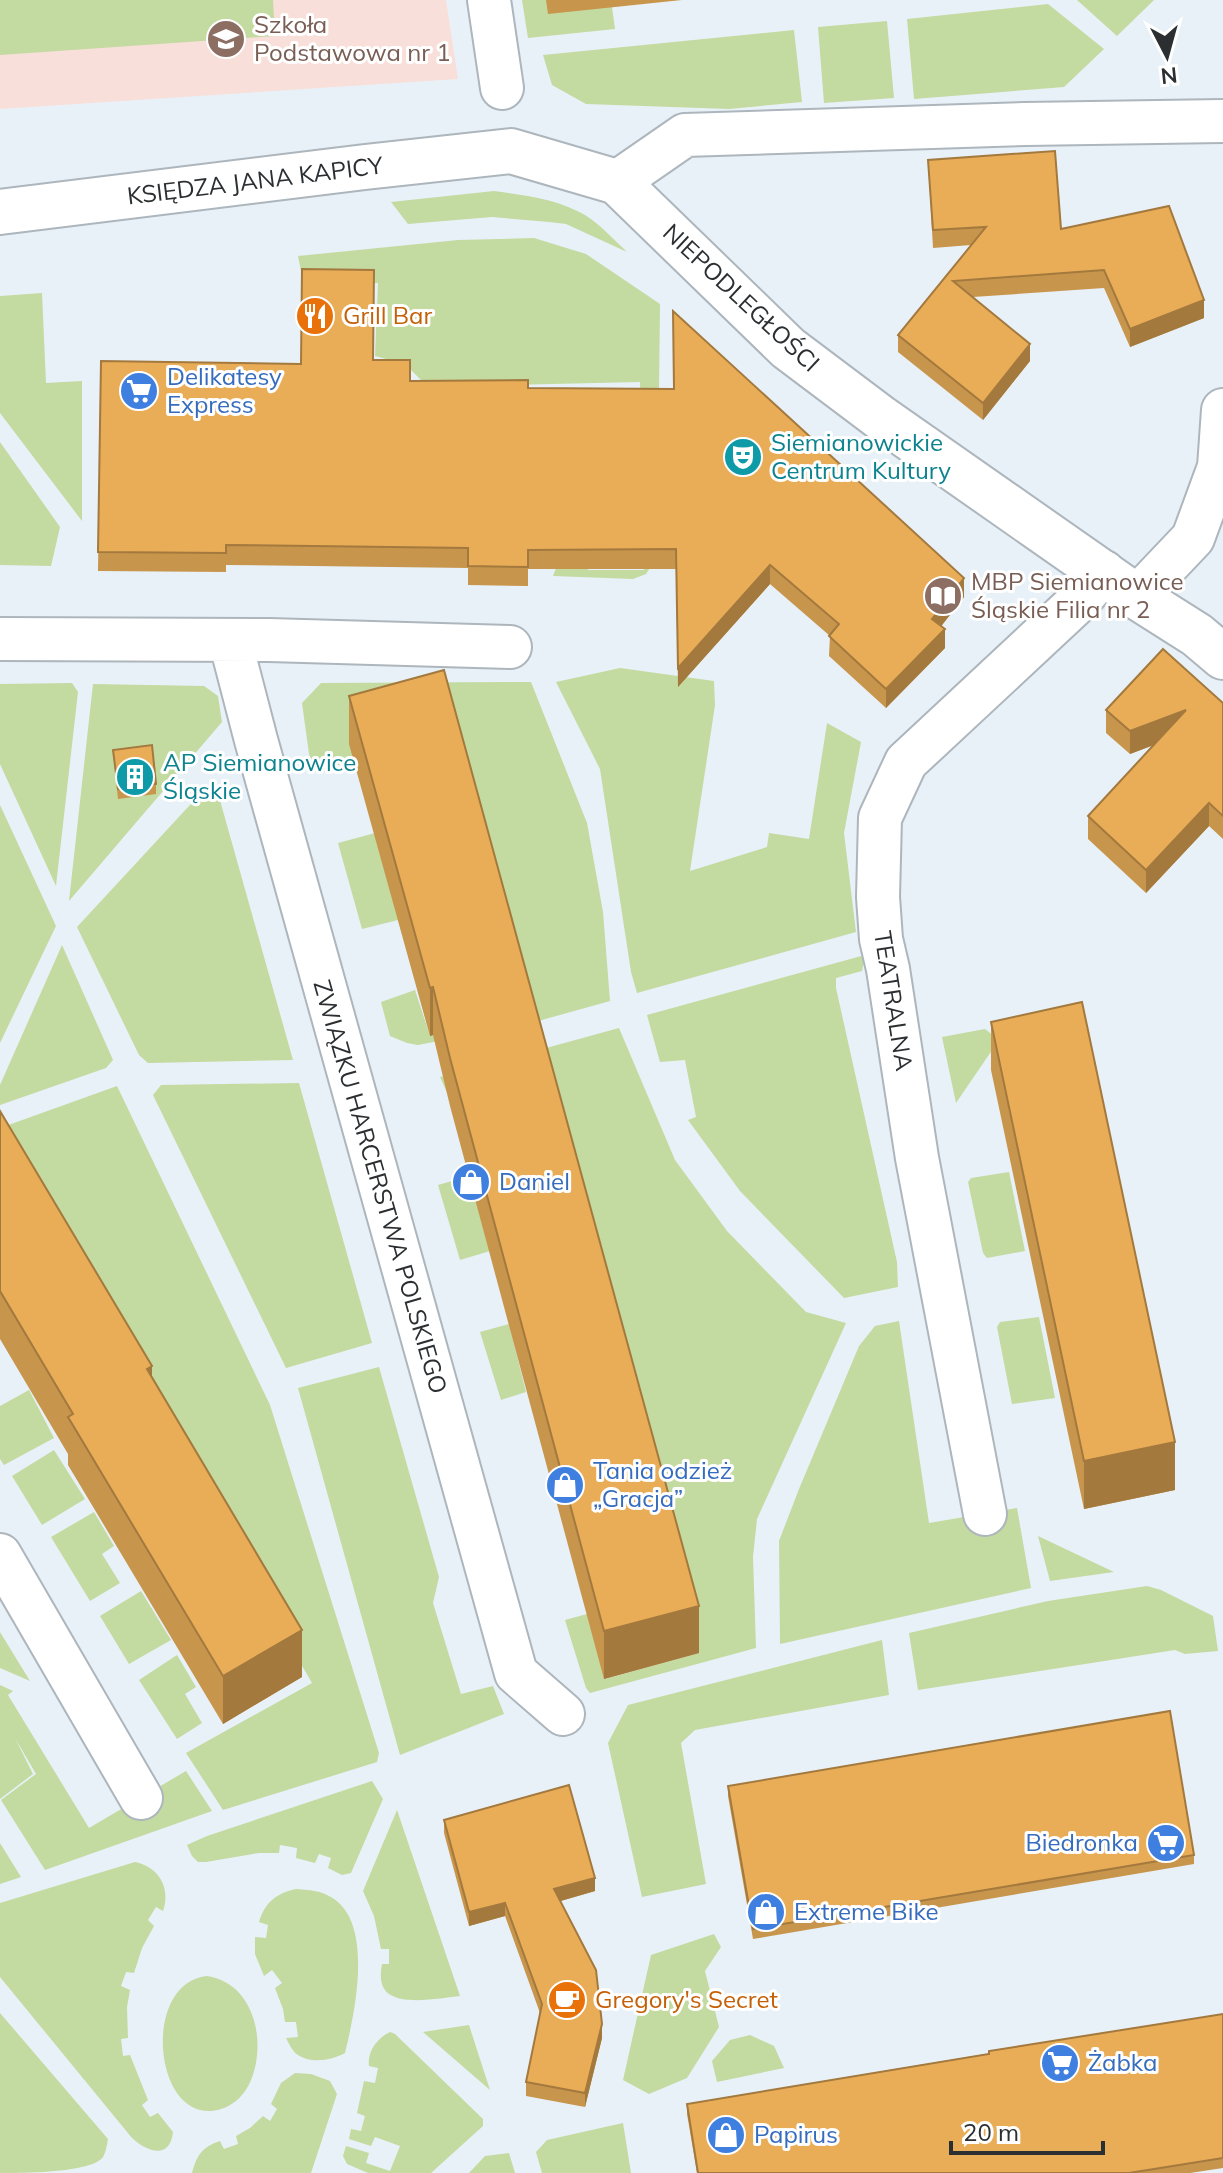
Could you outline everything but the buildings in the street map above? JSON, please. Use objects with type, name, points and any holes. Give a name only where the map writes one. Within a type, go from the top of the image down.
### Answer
[{"type":"street","points":[[489,0],[502,88]]},
{"type":"street","points":[[617,182],[685,135],[1223,121]]},
{"type":"street","name":"NIEPODLEGŁOŚCI","points":[[511,151],[617,182],[788,348],[881,418],[1197,635],[1223,657]]},
{"type":"street","name":"KSIĘDZA JANA KAPICY","points":[[0,212],[511,151]]},
{"type":"street","name":"TEATRALNA","points":[[985,1514],[917,1158],[881,939],[878,897],[880,818],[906,762],[1081,599],[1121,584],[1193,538],[1219,467],[1223,410]]},
{"type":"street","points":[[0,639],[230,640],[510,647]]},
{"type":"street","name":"ZWIĄZKU HARCERSTWA POLSKIEGO","points":[[230,640],[516,1673],[563,1714]]},
{"type":"street","points":[[0,1555],[141,1798]]},
{"type":"shaded area","name":"Szkoła Podstawowa nr 1","points":[[0,0],[446,0],[458,79],[0,109]]},
{"type":"green space","points":[[0,0],[273,0],[275,36],[0,55]]},
{"type":"green space","points":[[522,0],[612,7],[615,29],[528,38]]},
{"type":"green space","points":[[1077,0],[1154,0],[1117,36]]},
{"type":"green space","points":[[1048,4],[1104,49],[1064,87],[914,99],[907,19]]},
{"type":"green space","points":[[887,21],[894,98],[824,103],[818,27]]},
{"type":"green space","points":[[794,30],[802,102],[729,109],[586,104],[552,85],[543,55]]},
{"type":"green space","points":[[494,191],[541,198],[575,210],[596,223],[627,252],[566,224],[492,217],[408,224],[391,202]]},
{"type":"green space","points":[[534,238],[586,254],[660,304],[657,557],[646,574],[633,579],[553,576],[559,560],[586,553],[588,570],[644,570],[640,382],[428,387],[405,364],[375,356],[378,283],[304,286],[298,256],[458,240]]},
{"type":"green space","points":[[42,293],[46,383],[82,381],[82,521],[0,413],[0,296]]},
{"type":"green space","points":[[0,442],[60,527],[51,566],[0,565]]},
{"type":"green space","points":[[620,668],[714,681],[715,705],[690,871],[767,847],[769,833],[809,839],[827,723],[861,742],[844,833],[856,932],[637,993],[631,972],[600,769],[556,682]]},
{"type":"green space","points":[[531,682],[587,823],[603,912],[610,1001],[531,1023],[418,1045],[407,1043],[390,1036],[381,1002],[415,990],[430,1036],[354,760],[316,772],[309,754],[302,703],[321,683]]},
{"type":"green space","points":[[72,683],[78,692],[56,886],[0,764],[0,684]]},
{"type":"green space","points":[[93,684],[204,686],[218,696],[222,722],[69,901]]},
{"type":"green space","points":[[214,779],[293,1060],[148,1063],[139,1055],[77,927]]},
{"type":"green space","points":[[0,805],[56,926],[0,1043]]},
{"type":"green space","points":[[375,833],[398,920],[362,929],[338,843]]},
{"type":"green space","points":[[62,945],[113,1060],[106,1068],[0,1105],[0,1085]]},
{"type":"green space","points":[[865,955],[862,971],[836,978],[836,988],[897,1262],[898,1287],[844,1298],[740,1191],[688,1120],[696,1117],[685,1060],[660,1062],[647,1015]]},
{"type":"green space","points":[[619,1028],[675,1160],[727,1231],[806,1312],[846,1323],[757,1519],[753,1557],[756,1648],[590,1693],[565,1620],[587,1614],[605,1679],[699,1653],[440,1077]]},
{"type":"green space","points":[[985,1029],[999,1040],[956,1103],[942,1037]]},
{"type":"green space","points":[[299,1083],[372,1343],[286,1368],[153,1095],[161,1085]]},
{"type":"green space","points":[[117,1086],[270,1405],[379,1753],[377,1762],[223,1810],[186,1753],[312,1683],[162,1424],[0,1128]]},
{"type":"green space","points":[[1009,1172],[1025,1251],[987,1258],[983,1253],[968,1182],[971,1178]]},
{"type":"green space","points":[[459,1179],[473,1189],[490,1251],[460,1260],[438,1185]]},
{"type":"green space","points":[[1039,1317],[1055,1398],[1012,1404],[997,1327],[1000,1322]]},
{"type":"green space","points":[[899,1321],[929,1523],[1017,1508],[1031,1588],[780,1644],[779,1541],[859,1346],[875,1326]]},
{"type":"green space","points":[[509,1324],[526,1392],[501,1400],[480,1332]]},
{"type":"green space","points":[[379,1367],[439,1577],[433,1603],[461,1694],[493,1686],[504,1714],[400,1755],[298,1388]]},
{"type":"green space","points":[[29,1390],[54,1438],[4,1465],[0,1459],[0,1406]]},
{"type":"green space","points":[[54,1450],[85,1499],[42,1525],[12,1476]]},
{"type":"green space","points":[[94,1512],[114,1546],[102,1554],[120,1583],[90,1601],[51,1537]]},
{"type":"green space","points":[[1038,1536],[1114,1572],[1050,1581]]},
{"type":"green space","points":[[1147,1586],[1213,1616],[1218,1651],[1185,1654],[1175,1650],[918,1690],[909,1633],[1048,1601]]},
{"type":"green space","points":[[141,1591],[171,1640],[129,1664],[100,1616]]},
{"type":"green space","points":[[0,1632],[30,1681],[0,1668]]},
{"type":"green space","points":[[882,1640],[889,1695],[695,1730],[681,1743],[706,1884],[642,1897],[608,1743],[628,1705]]},
{"type":"green space","points":[[177,1655],[196,1687],[185,1694],[202,1723],[177,1739],[139,1680]]},
{"type":"green space","points":[[0,1685],[13,1691],[8,1695],[89,1828],[186,1771],[212,1811],[45,1870],[1,1800],[36,1774],[15,1738],[33,1774],[0,1799]]},
{"type":"green space","points":[[372,1781],[383,1799],[351,1873],[342,1875],[328,1868],[331,1858],[319,1854],[315,1863],[296,1858],[297,1848],[280,1845],[279,1853],[198,1862],[187,1845],[207,1836]]},
{"type":"green space","points":[[397,1810],[460,1996],[404,1999],[386,1992],[382,1984],[382,1964],[389,1964],[389,1949],[381,1949],[374,1916],[363,1891]]},
{"type":"green space","points":[[0,1843],[21,1877],[0,1884]]},
{"type":"green space","points":[[135,1862],[157,1874],[165,1894],[163,1911],[156,1907],[148,1920],[154,1926],[142,1948],[134,1973],[126,1972],[121,1986],[130,1990],[128,2038],[121,2039],[123,2056],[130,2055],[148,2100],[142,2105],[150,2117],[158,2113],[173,2132],[167,2147],[157,2151],[144,2147],[132,2138],[0,1977],[0,1903]]},
{"type":"green space","points":[[296,1889],[323,1893],[342,1906],[352,1923],[357,1944],[357,1991],[353,2014],[345,2053],[334,2058],[303,2058],[293,2050],[286,2038],[298,2037],[296,2022],[285,2022],[275,1988],[282,1983],[272,1970],[264,1976],[255,1954],[255,1937],[266,1938],[268,1925],[259,1922],[268,1904],[283,1893]]},
{"type":"green space","points":[[714,1934],[721,1947],[705,1971],[719,2027],[687,2078],[649,2094],[623,2080],[651,1955]]},
{"type":"green space","points":[[207,1976],[223,1981],[246,2002],[257,2032],[256,2065],[246,2089],[231,2105],[221,2109],[198,2110],[181,2098],[169,2078],[163,2053],[164,2027],[171,2003],[185,1985]]},
{"type":"green space","points":[[0,2013],[108,2139],[103,2157],[96,2162],[55,2171],[0,2173]]},
{"type":"green space","points":[[469,2025],[490,2090],[423,2032]]},
{"type":"green space","points":[[390,2032],[483,2119],[483,2126],[431,2173],[368,2173],[347,2164],[343,2156],[346,2146],[369,2153],[366,2163],[390,2171],[400,2146],[375,2137],[371,2146],[349,2139],[351,2129],[361,2131],[365,2116],[357,2113],[364,2081],[375,2083],[378,2068],[369,2066],[371,2051]]},
{"type":"green space","points":[[750,2035],[774,2046],[784,2068],[717,2082],[712,2061],[730,2040]]},
{"type":"green space","points":[[295,2073],[311,2074],[330,2081],[337,2094],[311,2173],[192,2173],[198,2157],[209,2146],[220,2141],[224,2149],[238,2144],[236,2136],[263,2116],[270,2121],[277,2109],[271,2104],[281,2083]]},
{"type":"green space","points":[[623,2123],[631,2173],[542,2173],[536,2152],[547,2140]]},
{"type":"green space","points":[[509,2153],[515,2173],[469,2173],[485,2156]]},
{"type":"place","name":"Szkoła Podstawowa nr 1","points":[[226,39]]},
{"type":"place","name":"Grill Bar","points":[[315,316]]},
{"type":"place","name":"Delikatesy Express","points":[[139,391]]},
{"type":"place","name":"Siemianowickie Centrum Kultury","points":[[743,457]]},
{"type":"place","name":"MBP Siemianowice Śląskie Filia nr 2","points":[[943,596]]},
{"type":"place","name":"AP Siemianowice Śląskie","points":[[135,777]]},
{"type":"place","name":"Daniel","points":[[471,1182]]},
{"type":"place","name":"Tania odzież „Gracja”","points":[[565,1485]]},
{"type":"place","name":"Biedronka","points":[[1166,1843]]},
{"type":"place","name":"Extreme Bike","points":[[766,1912]]},
{"type":"place","name":"Gregory's Secret","points":[[567,2000]]},
{"type":"place","name":"Żabka","points":[[1060,2063]]},
{"type":"place","name":"Papirus","points":[[726,2135]]}]
